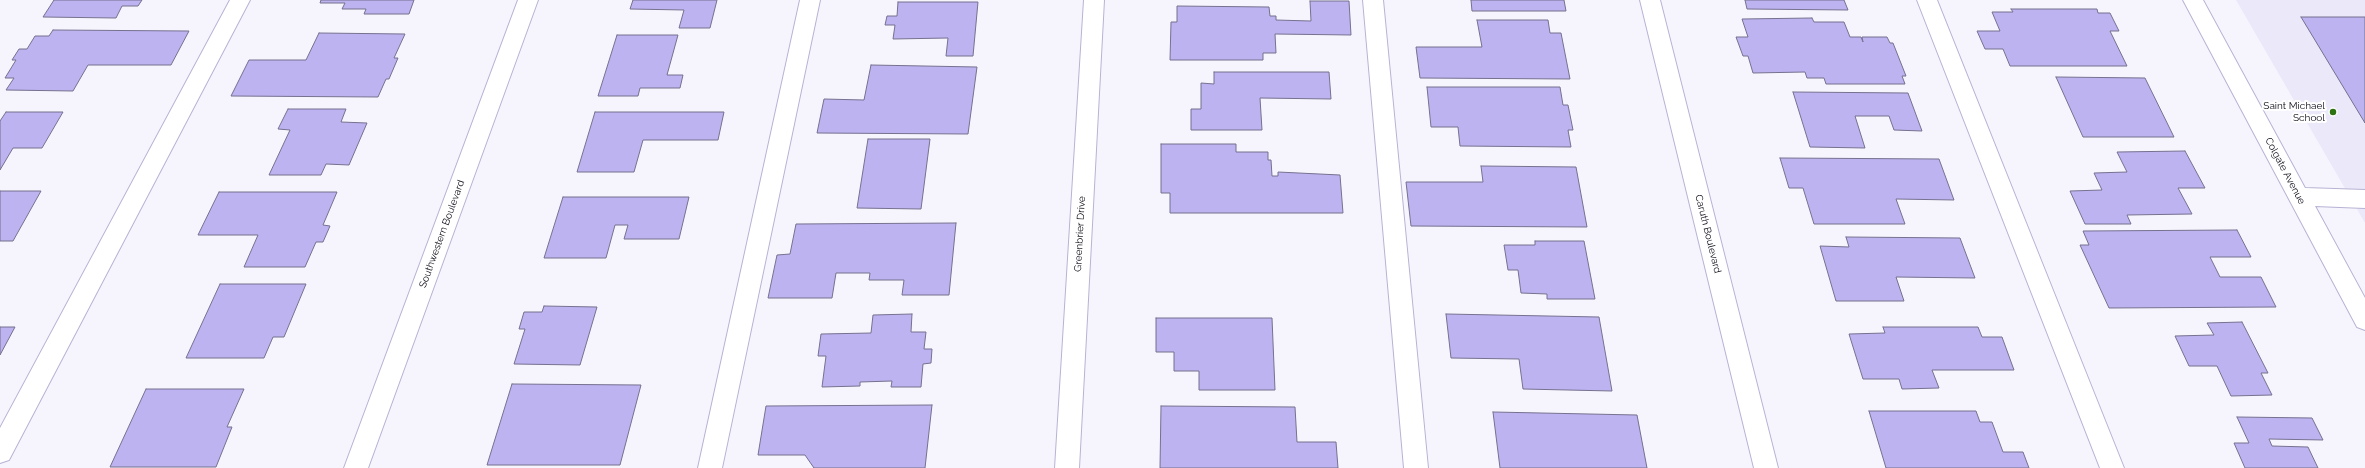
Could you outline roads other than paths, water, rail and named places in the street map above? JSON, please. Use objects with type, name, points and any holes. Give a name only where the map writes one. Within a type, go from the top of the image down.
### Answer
[{"type":"street","points":[[0,452],[240,0]]},
{"type":"street","name":"Southwestern Boulevard","points":[[356,468],[528,0]]},
{"type":"street","points":[[710,468],[810,0]]},
{"type":"street","name":"Greenbrier Drive","points":[[1067,468],[1094,0]]},
{"type":"street","points":[[1373,0],[1416,468]]},
{"type":"street","name":"Caruth Boulevard","points":[[1650,0],[1766,468]]},
{"type":"street","points":[[1927,0],[2112,468]]},
{"type":"street","name":"Colgate Avenue","points":[[2193,0],[2365,320]]},
{"type":"street","points":[[2299,197],[2365,199]]},
{"type":"place","name":"Saint Michael School","points":[[2333,112]]}]
